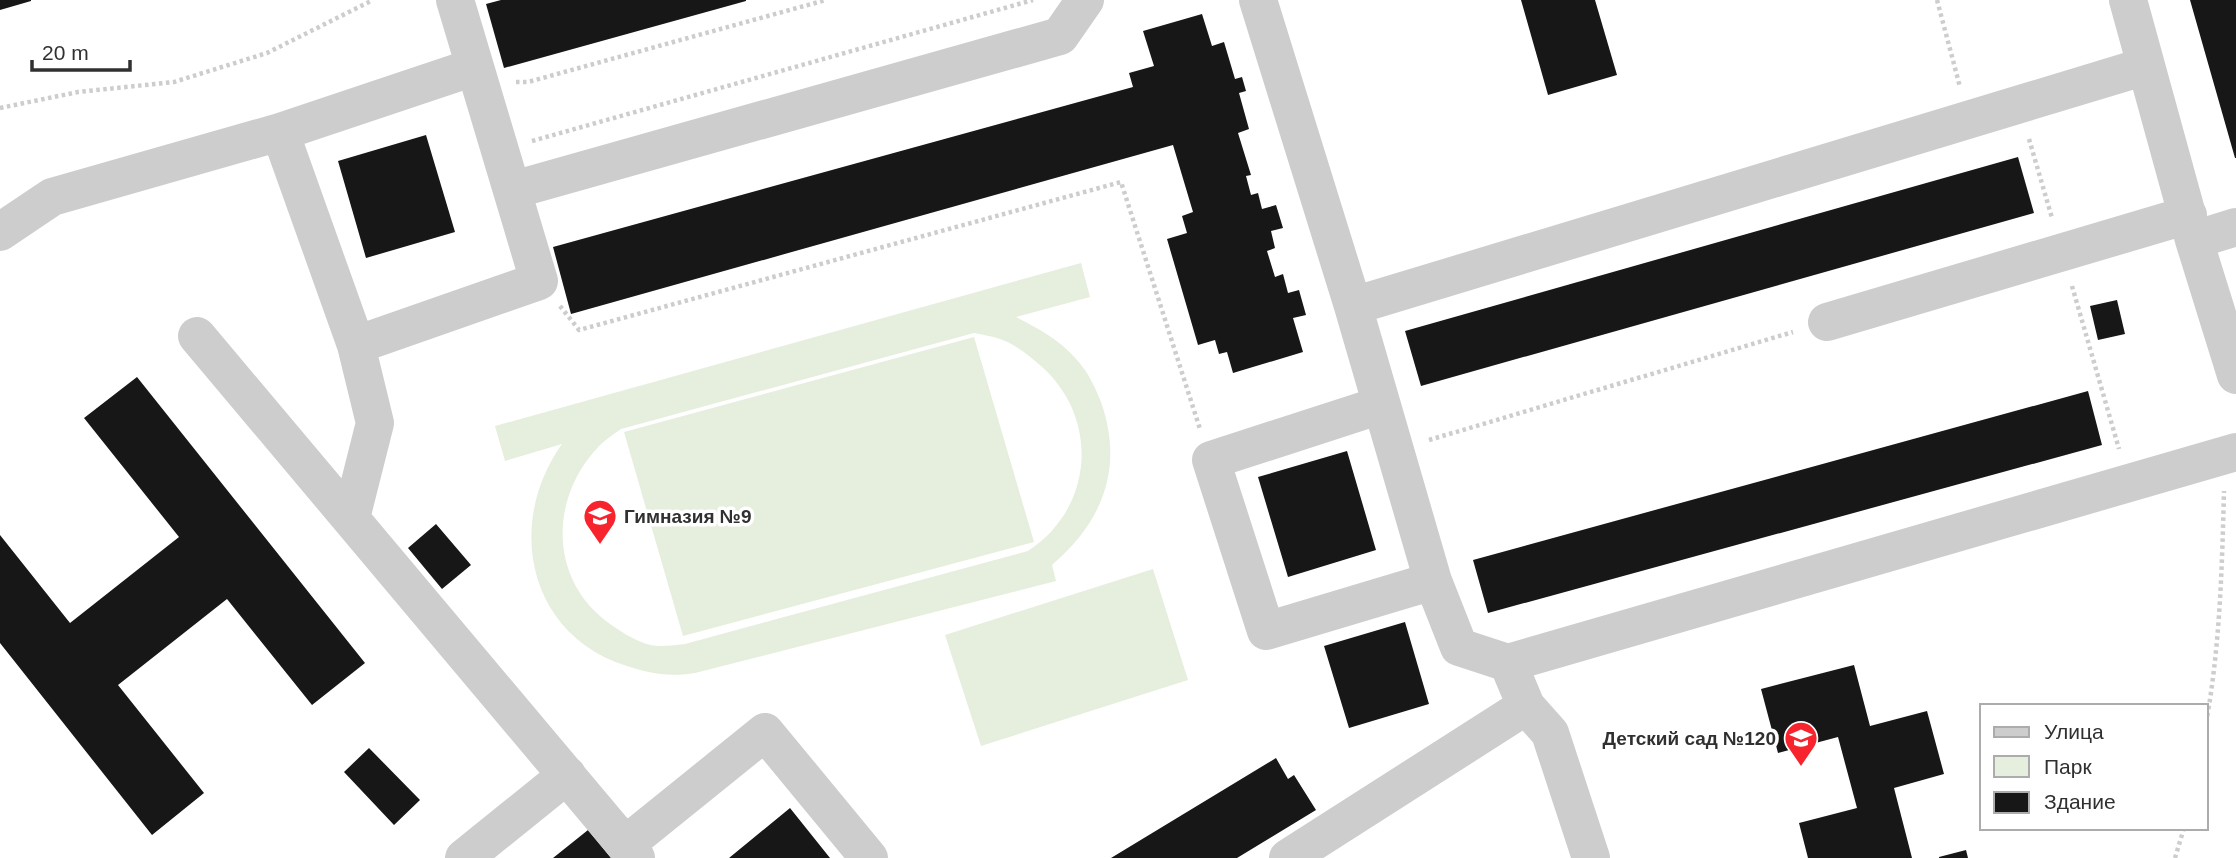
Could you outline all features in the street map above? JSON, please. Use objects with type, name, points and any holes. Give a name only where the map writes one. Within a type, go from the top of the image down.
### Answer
[{"type":"lane","points":[[356,345],[540,281],[455,0]]},
{"type":"lane","points":[[513,190],[1060,36],[1085,0]]},
{"type":"lane","points":[[1258,0],[1353,306],[1433,580],[1459,647],[1508,663],[2231,454]]},
{"type":"lane","points":[[2127,0],[2236,375]]},
{"type":"lane","points":[[1353,306],[2146,66]]},
{"type":"lane","points":[[0,233],[52,197],[280,132],[474,67]]},
{"type":"lane","points":[[280,132],[356,345],[375,423],[351,518]]},
{"type":"lane","points":[[1827,322],[2062,252],[2191,227],[2236,227]]},
{"type":"lane","points":[[197,336],[630,851],[765,732],[869,858]]},
{"type":"lane","points":[[1381,405],[1210,460],[1266,631],[1433,580]]},
{"type":"lane","points":[[1508,663],[1526,706],[1550,733],[1591,858]]},
{"type":"lane","points":[[1287,858],[1526,706]]},
{"type":"lane","points":[[464,858],[566,775]]},
{"type":"path","points":[[0,108],[78,92],[174,82],[267,53],[373,0]]},
{"type":"path","points":[[474,67],[491,78],[506,83],[528,82],[826,0]]},
{"type":"path","points":[[500,149],[1033,0]]},
{"type":"path","points":[[1937,0],[1968,119]]},
{"type":"path","points":[[2019,104],[2129,483]]},
{"type":"path","points":[[540,281],[579,330],[1121,182],[1210,460]]},
{"type":"path","points":[[1394,450],[1827,322]]},
{"type":"path","points":[[2208,713],[2231,454]]},
{"type":"path","points":[[2175,858],[2184,830]]},
{"type":"green space","points":[[1081,263],[1090,297],[1016,317],[1064,347],[1088,375],[1101,402],[1108,426],[1109,471],[1096,511],[1070,548],[1052,565],[1056,581],[695,673],[669,675],[627,666],[593,651],[567,629],[548,603],[536,573],[531,541],[534,508],[544,475],[562,444],[505,461],[495,426]],"holes":[[[974,333],[1011,344],[1041,366],[1060,387],[1073,411],[1080,436],[1081,462],[1077,487],[1066,511],[1050,533],[1028,551],[685,644],[668,646],[645,643],[610,624],[590,606],[575,585],[566,562],[563,538],[564,513],[571,489],[583,466],[600,445],[621,429]]]},
{"type":"green space","points":[[974,337],[1034,542],[683,636],[624,432]]},
{"type":"green space","points":[[1153,569],[1188,680],[981,746],[945,635]]},
{"type":"building","points":[[0,0],[31,0],[31,1],[0,10]]},
{"type":"building","points":[[501,0],[746,1],[504,68],[486,4]]},
{"type":"building","points":[[1521,0],[1595,0],[1617,75],[1548,95]]},
{"type":"building","points":[[2190,0],[2236,0],[2236,158],[2235,158]]},
{"type":"building","points":[[1202,14],[1212,46],[1224,42],[1235,79],[1242,77],[1246,91],[1239,93],[1249,129],[1238,133],[1251,175],[1246,176],[1251,195],[1258,193],[1262,209],[1276,205],[1283,228],[1271,231],[1275,248],[1267,251],[1275,277],[1283,274],[1288,293],[1299,290],[1306,315],[1293,318],[1303,352],[1233,373],[1227,352],[1219,354],[1215,340],[1198,345],[1167,239],[1187,233],[1182,216],[1193,212],[1173,145],[571,314],[553,247],[1133,87],[1129,73],[1154,66],[1143,31]]},
{"type":"building","points":[[426,135],[455,232],[366,258],[338,161]]},
{"type":"building","points":[[2018,157],[2034,213],[1421,386],[1405,331]]},
{"type":"building","points":[[2117,300],[2125,334],[2098,340],[2090,306]]},
{"type":"building","points":[[137,377],[365,663],[312,705],[227,599],[118,685],[204,793],[152,835],[0,643],[0,535],[70,623],[179,537],[84,418]]},
{"type":"building","points":[[2088,391],[2102,445],[1488,613],[1473,560]]},
{"type":"building","points":[[1347,451],[1376,550],[1288,577],[1258,477]]},
{"type":"building","points":[[436,524],[471,565],[442,589],[408,548]]},
{"type":"building","points":[[1405,622],[1429,704],[1349,728],[1324,646]]},
{"type":"building","points":[[1854,665],[1870,726],[1927,711],[1944,774],[1894,788],[1912,858],[1808,858],[1799,823],[1857,808],[1838,737],[1778,753],[1761,689]]},
{"type":"building","points":[[369,748],[420,800],[394,825],[344,772]]},
{"type":"building","points":[[1276,758],[1288,779],[1294,775],[1316,810],[1237,858],[1111,858]]},
{"type":"building","points":[[790,808],[830,858],[729,858]]},
{"type":"building","points":[[588,830],[611,858],[553,858]]},
{"type":"building","points":[[1966,850],[1968,858],[1939,858],[1939,857]]},
{"type":"place","name":"Гимназия №9","points":[[600,546]]},
{"type":"place","name":"Детский сад №120","points":[[1801,768]]}]
